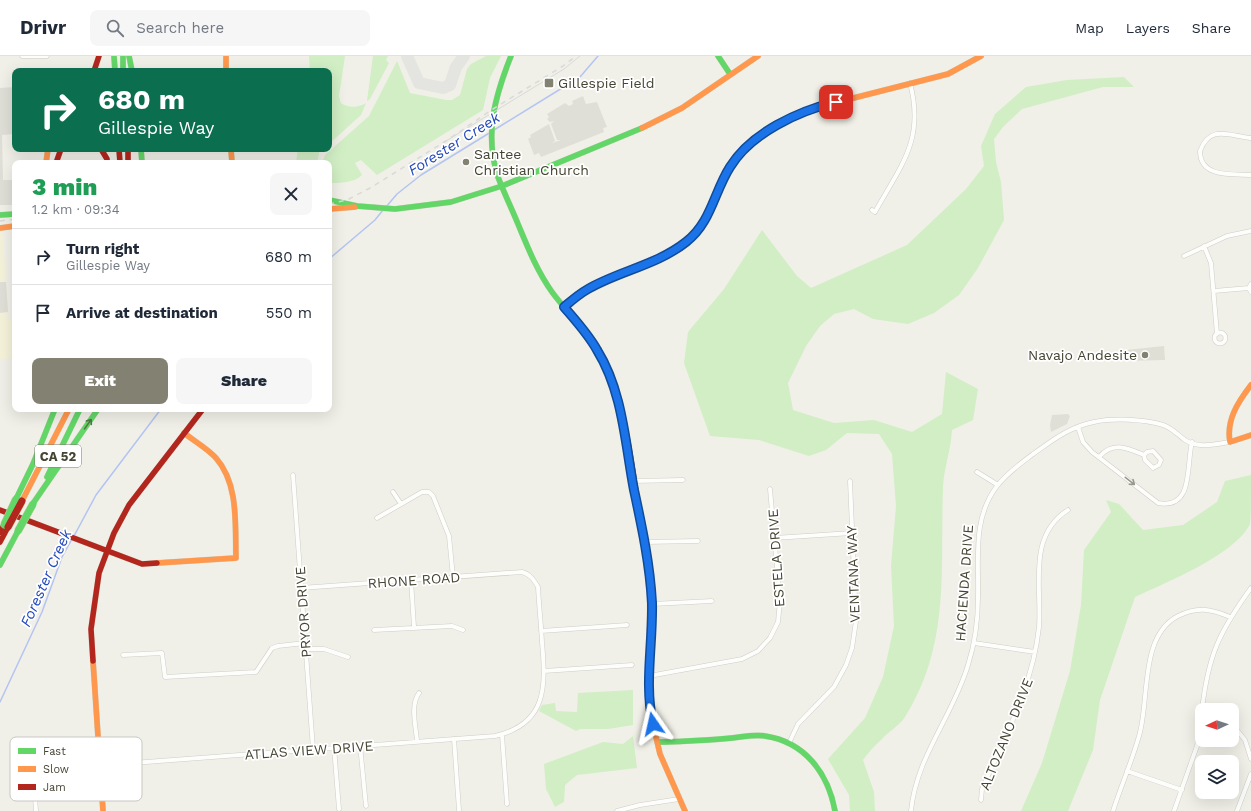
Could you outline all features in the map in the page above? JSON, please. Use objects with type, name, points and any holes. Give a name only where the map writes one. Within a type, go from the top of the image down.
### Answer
[{"type":"main road","points":[[95,68],[99,56]]},
{"type":"main road","points":[[114,56],[115,68]]},
{"type":"main road","points":[[123,56],[123,68]]},
{"type":"main road","points":[[129,56],[131,68]]},
{"type":"main road","points":[[226,56],[226,68]]},
{"type":"main road","points":[[511,56],[498,90],[492,117],[492,143],[496,168],[536,268],[598,351],[609,373],[622,413],[644,542],[652,604],[649,676],[650,710],[658,742],[679,799],[685,811]]},
{"type":"main road","points":[[718,56],[730,74]]},
{"type":"main road","points":[[332,201],[357,206],[395,209],[451,202],[502,186],[655,123],[682,108],[758,56]]},
{"type":"main road","points":[[564,307],[588,288],[666,255],[688,241],[708,216],[729,168],[738,156],[754,140],[789,118],[809,109],[948,74],[981,56]]},
{"type":"main road","points":[[332,209],[357,206]]},
{"type":"main road","points":[[0,215],[12,214]]},
{"type":"main road","points":[[0,228],[12,226]]},
{"type":"main road","points":[[1230,442],[1228,437],[1232,416],[1243,394],[1251,385]]},
{"type":"main road","points":[[19,500],[54,412]]},
{"type":"main road","name":"CA 52","points":[[0,542],[4,528],[57,434],[66,412]]},
{"type":"main road","name":"CA 52","points":[[0,565],[78,412]]},
{"type":"main road","points":[[33,503],[96,412]]},
{"type":"main road","points":[[98,737],[90,629],[95,591],[106,551],[129,505],[201,412]]},
{"type":"main road","points":[[0,510],[142,564],[150,565],[236,558],[232,493],[228,476],[215,457],[184,433]]},
{"type":"main road","name":"HACIENDA DRIVE","points":[[1230,442],[1251,435]]},
{"type":"main road","points":[[658,742],[758,736],[778,739],[789,743],[807,755],[821,771],[831,790],[835,811]]},
{"type":"main road","points":[[102,801],[103,811]]},
{"type":"street","points":[[22,56],[47,56]]},
{"type":"street","points":[[872,210],[875,212],[910,149],[915,121],[910,83]]},
{"type":"street","points":[[1251,138],[1216,134],[1206,138],[1200,151],[1203,164],[1208,169],[1215,172],[1251,175]]},
{"type":"street","points":[[1184,256],[1234,234],[1251,231]]},
{"type":"street","points":[[1204,246],[1209,256],[1214,291],[1217,334]]},
{"type":"street","points":[[1214,291],[1250,290],[1251,284]]},
{"type":"street","name":"HACIENDA DRIVE","points":[[911,811],[912,797],[924,760],[956,699],[969,665],[974,642],[978,598],[979,527],[986,505],[998,485],[1012,470],[1065,431],[1094,422],[1116,419],[1133,420],[1162,425],[1187,441],[1205,446],[1230,442]]},
{"type":"street","points":[[1078,427],[1086,445],[1099,457],[1158,503],[1168,505],[1175,503],[1185,491],[1192,442]]},
{"type":"street","points":[[1099,457],[1107,450],[1117,447],[1126,448],[1144,455]]},
{"type":"street","points":[[1152,451],[1161,460],[1159,465],[1153,468],[1144,460],[1144,455],[1147,452],[1152,451]]},
{"type":"street","points":[[977,472],[998,485]]},
{"type":"street","name":"PRYOR DRIVE","points":[[293,475],[313,749]]},
{"type":"street","points":[[633,481],[683,480]]},
{"type":"street","name":"VENTANA WAY","points":[[789,743],[798,724],[834,687],[845,668],[852,648],[856,621],[850,481]]},
{"type":"street","name":"ESTELA DRIVE","points":[[649,676],[742,659],[758,651],[767,643],[776,628],[780,611],[770,489]]},
{"type":"street","points":[[393,492],[401,504]]},
{"type":"street","points":[[377,518],[422,492],[429,492],[433,496],[449,536],[453,577]]},
{"type":"street","name":"ALTOZANO DRIVE","points":[[981,800],[982,790],[1023,696],[1035,652],[1039,617],[1041,545],[1052,524],[1068,510]]},
{"type":"street","points":[[774,538],[852,533]]},
{"type":"street","points":[[644,542],[698,541]]},
{"type":"street","name":"RHONE ROAD","points":[[301,588],[522,572],[527,573]]},
{"type":"street","name":"ATLAS VIEW DRIVE","points":[[142,762],[502,735],[518,728],[530,717],[538,706],[544,692],[538,587],[527,573]]},
{"type":"street","points":[[410,580],[414,627]]},
{"type":"street","points":[[1203,703],[1211,660],[1221,634],[1230,616],[1251,588]]},
{"type":"street","points":[[652,604],[712,601]]},
{"type":"street","points":[[1112,811],[1140,736],[1149,666],[1160,631],[1174,617],[1194,610],[1209,609],[1230,616]]},
{"type":"street","points":[[541,631],[627,625]]},
{"type":"street","points":[[374,630],[414,627],[420,629],[452,626],[463,630]]},
{"type":"street","points":[[974,642],[1035,652]]},
{"type":"street","points":[[123,655],[162,653],[165,677],[256,672],[272,648],[305,643]]},
{"type":"street","points":[[305,649],[324,649],[348,657]]},
{"type":"street","points":[[544,671],[632,666]]},
{"type":"street","points":[[417,742],[414,707],[415,698],[419,693]]},
{"type":"street","points":[[1239,733],[1245,740],[1251,759]]},
{"type":"street","points":[[502,735],[507,804]]},
{"type":"street","points":[[454,739],[459,810]]},
{"type":"street","points":[[360,745],[366,806]]},
{"type":"street","points":[[334,747],[339,809]]},
{"type":"street","points":[[1174,811],[1197,747]]},
{"type":"street","points":[[1127,771],[1182,790]]},
{"type":"street","points":[[1237,811],[1251,774]]},
{"type":"street","points":[[617,811],[640,805],[679,799]]},
{"type":"street","points":[[35,801],[36,811]]},
{"type":"shaded area","points":[[12,87],[12,134],[2,135],[3,180],[12,180],[12,205],[0,205],[0,88]]},
{"type":"shaded area","points":[[583,96],[586,104],[597,102],[607,127],[603,128],[604,132],[541,157],[539,153],[534,155],[528,139],[531,137],[530,135],[549,124],[555,141],[552,143],[561,140],[557,140],[551,124],[554,121],[550,122],[547,119],[549,117],[547,114],[565,103],[569,106],[573,104],[572,101]]},
{"type":"shaded area","points":[[0,233],[3,233],[8,319],[12,318],[12,358],[0,359]]},
{"type":"shaded area","points":[[0,282],[6,282],[8,312],[0,313]]},
{"type":"shaded area","name":"Navajo Andesite","points":[[1164,346],[1165,360],[1126,361],[1126,350]]},
{"type":"shaded area","points":[[1068,414],[1070,416],[1067,424],[1051,432],[1050,425],[1052,415]]},
{"type":"green space","points":[[309,56],[345,56],[339,96],[341,103],[353,107],[366,103],[361,115],[332,141],[332,68],[310,68]]},
{"type":"green space","points":[[373,56],[388,56],[386,60],[389,63],[370,99],[367,101]]},
{"type":"green space","points":[[486,56],[501,56],[490,78],[483,110],[377,175],[361,160],[355,163],[362,175],[359,178],[347,182],[332,183],[332,160],[323,160],[325,155],[328,152],[332,152],[332,149],[369,116],[397,61],[410,93],[446,100],[452,100],[460,95],[467,69],[471,64]]},
{"type":"green space","points":[[1124,77],[1134,87],[1103,87],[1022,109],[1003,127],[994,139],[996,162],[1001,182],[1004,220],[978,268],[959,295],[934,313],[908,324],[873,319],[854,309],[834,314],[820,326],[806,346],[788,383],[793,410],[834,423],[874,420],[912,432],[942,414],[946,372],[978,389],[973,420],[952,430],[943,487],[942,576],[940,605],[930,661],[920,689],[905,717],[874,747],[863,760],[874,792],[875,811],[850,811],[849,795],[828,759],[865,718],[883,677],[894,626],[891,566],[896,506],[892,454],[879,434],[847,433],[826,450],[809,456],[759,440],[710,436],[684,363],[688,332],[724,289],[762,230],[797,276],[811,288],[907,245],[966,189],[984,166],[981,146],[995,114],[1026,87],[1067,80]]},
{"type":"green space","points":[[298,152],[319,152],[318,160],[296,160]]},
{"type":"green space","points":[[1251,475],[1250,524],[1242,535],[1230,547],[1198,567],[1135,597],[1100,700],[1093,750],[1068,811],[1021,811],[1042,763],[1070,671],[1081,605],[1084,550],[1111,512],[1106,500],[1119,504],[1143,530],[1183,525],[1217,502],[1225,481]]},
{"type":"green space","points":[[633,690],[633,725],[608,729],[580,729],[576,731],[539,711],[542,705],[555,703],[556,711],[577,712],[578,693]]},
{"type":"green space","points":[[633,736],[637,768],[577,775],[565,785],[564,802],[555,807],[546,789],[544,764],[603,742],[623,744]]},
{"type":"waterway","name":"Forester Creek","points":[[494,130],[580,77],[598,56]]},
{"type":"waterway","name":"Forester Creek","points":[[386,207],[397,194],[421,175],[491,132]]},
{"type":"waterway","name":"Forester Creek","points":[[332,256],[375,220],[383,210]]},
{"type":"waterway","name":"Forester Creek","points":[[74,536],[96,495],[159,412]]},
{"type":"waterway","name":"Forester Creek","points":[[0,702],[42,612],[62,557],[72,539]]},
{"type":"taxiway","points":[[407,56],[419,83],[443,88],[450,85],[456,67],[464,56]]},
{"type":"tram line","points":[[446,141],[564,69],[580,56]]},
{"type":"railway","points":[[332,203],[347,200],[370,188],[446,141],[493,109],[563,66],[576,56]]},
{"type":"railway","points":[[0,221],[12,219]]},
{"type":"traffic: fast","points":[[114,56],[115,68]]},
{"type":"traffic: fast","points":[[123,56],[123,68]]},
{"type":"traffic: fast","points":[[129,56],[131,68]]},
{"type":"traffic: fast","points":[[511,56],[500,86],[493,115],[492,146],[498,177],[537,268],[552,292],[592,342],[602,360]]},
{"type":"traffic: fast","points":[[718,56],[730,74]]},
{"type":"traffic: fast","points":[[332,201],[357,206],[395,209],[451,202],[502,186],[642,128]]},
{"type":"traffic: fast","points":[[141,152],[142,160]]},
{"type":"traffic: fast","points":[[0,215],[12,214]]},
{"type":"traffic: fast","points":[[16,499],[33,464],[54,412]]},
{"type":"traffic: fast","points":[[47,477],[79,412]]},
{"type":"traffic: fast","points":[[34,502],[96,412]]},
{"type":"traffic: fast","points":[[4,525],[16,499]]},
{"type":"traffic: fast","points":[[18,531],[33,504]]},
{"type":"traffic: fast","points":[[0,565],[18,531]]},
{"type":"traffic: fast","points":[[658,742],[677,742],[757,735],[779,739],[803,752],[820,772],[827,784],[835,811]]},
{"type":"traffic: slow","points":[[226,56],[226,68]]},
{"type":"traffic: slow","points":[[642,128],[682,108],[758,56]]},
{"type":"traffic: slow","points":[[830,104],[948,74],[981,56]]},
{"type":"traffic: slow","points":[[46,160],[48,152]]},
{"type":"traffic: slow","points":[[231,152],[232,160]]},
{"type":"traffic: slow","points":[[332,209],[355,207]]},
{"type":"traffic: slow","points":[[0,228],[12,226]]},
{"type":"traffic: slow","points":[[564,307],[580,295],[596,286],[664,256],[680,247],[694,235]]},
{"type":"traffic: slow","points":[[1251,385],[1231,419],[1229,434],[1230,442],[1251,435]]},
{"type":"traffic: slow","points":[[22,501],[67,412]]},
{"type":"traffic: slow","points":[[157,563],[236,558],[234,505],[229,480],[216,458],[184,433]]},
{"type":"traffic: slow","points":[[640,517],[650,577],[649,707],[660,754],[685,811]]},
{"type":"traffic: slow","points":[[93,661],[98,737]]},
{"type":"traffic: slow","points":[[102,801],[103,811]]},
{"type":"traffic: jam","points":[[95,68],[99,56]]},
{"type":"traffic: jam","points":[[694,235],[705,220],[728,169],[736,157],[747,146],[773,127],[802,113],[830,104]]},
{"type":"traffic: jam","points":[[57,160],[60,152]]},
{"type":"traffic: jam","points":[[103,152],[107,160]]},
{"type":"traffic: jam","points":[[119,152],[120,160]]},
{"type":"traffic: jam","points":[[128,152],[128,160]]},
{"type":"traffic: jam","points":[[602,360],[610,378],[623,417],[640,517]]},
{"type":"traffic: jam","points":[[93,661],[91,629],[99,573],[114,533],[129,505],[201,412]]},
{"type":"traffic: jam","points":[[8,527],[22,501]]},
{"type":"traffic: jam","points":[[0,510],[142,564],[157,563]]},
{"type":"traffic: jam","points":[[0,532],[4,525]]},
{"type":"traffic: jam","points":[[0,542],[8,527]]},
{"type":"place","name":"Gillespie Field","points":[[549,83]]},
{"type":"place","name":"Santee Christian Church","points":[[466,162]]},
{"type":"place","name":"Navajo Andesite","points":[[1145,355]]},
{"type":"route","points":[[653,724],[648,694],[652,627],[650,577],[622,413],[609,373],[598,351],[586,333],[564,307],[588,288],[678,249],[699,229],[708,216],[729,168],[738,156],[754,140],[789,118],[809,109],[836,102]]}]
